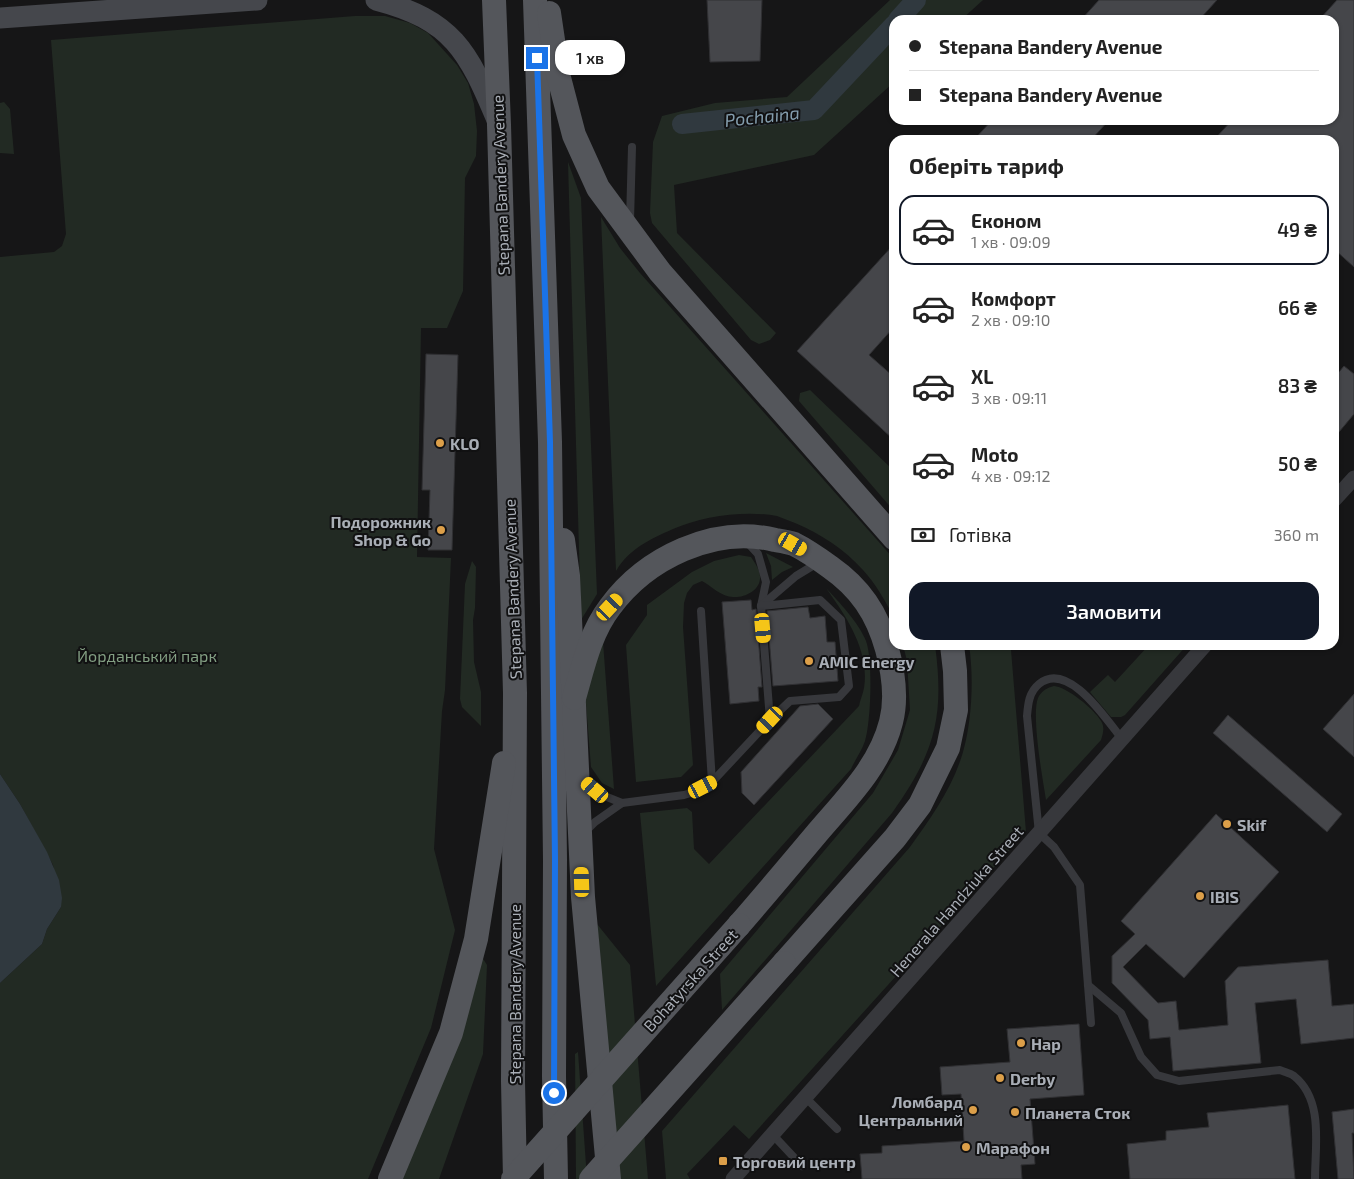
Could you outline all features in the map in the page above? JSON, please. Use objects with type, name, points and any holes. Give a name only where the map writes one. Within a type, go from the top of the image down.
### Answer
[{"type":"main road","points":[[0,18],[257,0]]},
{"type":"main road","points":[[376,0],[394,5],[432,22],[451,37],[466,55],[481,81],[499,125]]},
{"type":"main road","name":"Stepana Bandery Avenue","points":[[494,0],[515,693],[514,1179]]},
{"type":"main road","points":[[535,0],[550,442],[555,860],[554,1076],[556,1179]]},
{"type":"main road","points":[[547,0],[558,74],[574,135],[598,188],[666,279],[889,532]]},
{"type":"main road","points":[[550,442],[568,576],[583,897],[609,1179]]},
{"type":"main road","name":"Bohatyrska Street","points":[[514,1179],[739,925],[864,778],[882,749],[892,722],[894,695],[890,662],[882,632],[867,603],[847,579],[822,561],[793,544],[765,537],[742,536],[720,538],[691,546],[665,558],[642,573],[610,607],[595,633],[584,662],[574,698]]},
{"type":"main road","points":[[591,1179],[895,838],[920,805],[948,748],[954,720],[956,710],[953,650]]},
{"type":"main road","points":[[390,1179],[450,1033],[476,939],[515,693]]},
{"type":"street","points":[[1339,494],[1354,478]]},
{"type":"street","name":"Henerala Handziuka Street","points":[[733,1179],[1201,650]]},
{"type":"lane","points":[[630,233],[632,147]]},
{"type":"lane","points":[[742,536],[758,554],[766,582],[761,606],[770,720]]},
{"type":"lane","points":[[761,606],[796,576],[822,561]]},
{"type":"lane","points":[[581,836],[595,822],[622,803],[684,795],[712,782],[790,701],[839,697],[849,686],[842,620],[820,600],[761,606]]},
{"type":"lane","points":[[701,611],[712,782]]},
{"type":"lane","points":[[1091,1023],[1080,885],[1054,847],[1039,833],[1027,716],[1028,701],[1036,687],[1044,680],[1060,678],[1080,689],[1122,739]]},
{"type":"lane","points":[[578,775],[595,790],[622,803]]},
{"type":"lane","points":[[1088,985],[1122,1013],[1141,1057],[1156,1075],[1179,1081],[1280,1070],[1293,1076],[1311,1100],[1315,1111],[1316,1179]]},
{"type":"lane","points":[[806,1098],[837,1129]]},
{"type":"lane","points":[[773,1135],[802,1166]]},
{"type":"green space","points":[[890,0],[983,0],[966,15],[889,15],[889,87],[814,155],[674,185],[677,233],[776,333],[770,340],[759,344],[751,340],[652,223],[650,213],[653,142],[662,116],[715,103],[787,97]]},
{"type":"green space","name":"Йорданський парк","points":[[355,16],[385,16],[410,23],[428,33],[457,65],[468,83],[474,104],[477,131],[476,156],[465,178],[463,291],[447,328],[421,328],[417,557],[451,558],[445,690],[442,711],[434,849],[455,930],[431,1028],[368,1179],[0,1179],[0,983],[42,944],[47,929],[61,907],[53,865],[20,804],[0,774],[0,257],[54,252],[62,246],[66,234],[51,40]]},
{"type":"green space","points":[[4,102],[10,109],[14,154],[0,153],[0,103]]},
{"type":"green space","points":[[568,162],[581,198],[597,594],[581,620]]},
{"type":"green space","points":[[601,217],[620,248],[640,273],[889,553],[889,608],[872,581],[848,555],[814,532],[777,516],[765,514],[724,515],[684,524],[641,546],[621,563],[616,571]]},
{"type":"green space","points":[[810,390],[889,466],[889,505],[799,401],[800,393]]},
{"type":"green space","points":[[766,553],[793,567],[782,572],[772,580],[771,566]]},
{"type":"green space","points":[[739,555],[751,557],[759,570],[759,583],[754,590],[742,596],[729,597],[702,581],[693,585],[687,593],[684,603],[683,627],[693,765],[681,777],[636,782],[626,645],[647,615],[647,605],[692,572],[714,561]]},
{"type":"green space","points":[[472,561],[476,567],[473,620],[474,662],[481,692],[481,726],[462,707],[460,699],[465,584]]},
{"type":"green space","points":[[826,588],[859,627],[866,641],[870,662],[870,706],[864,744],[851,769],[656,986],[640,813],[687,808],[692,812],[694,849],[709,864],[859,706],[864,688],[865,674],[860,647],[848,622]]},
{"type":"green space","points":[[603,642],[614,789],[602,783],[591,767],[585,691]]},
{"type":"green space","points":[[904,650],[936,650],[938,671],[937,715],[927,753],[918,772],[892,813],[722,1010],[720,974],[873,793],[898,750],[910,710],[907,661]]},
{"type":"green space","points":[[970,650],[1011,650],[1026,832],[749,1139],[734,1125],[687,1174],[690,1179],[666,1179],[662,1131],[910,847],[941,802],[959,765],[966,740],[972,685]]},
{"type":"green space","points":[[1144,650],[1183,650],[1125,715],[1121,717],[1111,717],[1090,692],[1108,675],[1115,682]]},
{"type":"green space","points":[[1054,686],[1073,694],[1098,716],[1103,726],[1103,731],[1101,740],[1046,800],[1036,730],[1036,716],[1039,696],[1047,688]]},
{"type":"green space","points":[[597,924],[630,965],[648,1179],[618,1179]]},
{"type":"green space","points":[[482,957],[487,965],[483,1054],[439,1179],[400,1179]]},
{"type":"green space","points":[[578,1052],[587,1179],[576,1179],[575,1054]]},
{"type":"shaded area","points":[[0,774],[20,804],[47,852],[59,880],[62,898],[61,907],[47,929],[42,944],[0,983]]},
{"type":"building","points":[[707,0],[762,0],[760,61],[710,62]]},
{"type":"building","points":[[1099,0],[1217,0],[1204,15],[1086,15]]},
{"type":"building","points":[[1337,0],[1354,0],[1354,267],[1339,254],[1339,135],[1218,135],[1228,125],[1339,125],[1339,15],[1324,15]]},
{"type":"building","points":[[988,125],[1104,125],[1096,135],[978,135]]},
{"type":"building","points":[[889,250],[889,333],[869,355],[889,373],[889,435],[797,351]]},
{"type":"building","points":[[426,354],[458,355],[452,550],[428,550],[430,490],[422,490]]},
{"type":"building","points":[[1344,366],[1354,374],[1354,414],[1339,432],[1339,372]]},
{"type":"building","points":[[751,600],[752,610],[756,609],[762,687],[758,687],[759,701],[730,704],[722,602]]},
{"type":"building","name":"AMIC Energy","points":[[808,607],[810,618],[825,616],[827,642],[835,642],[838,681],[773,686],[767,611]]},
{"type":"building","points":[[1354,694],[1354,757],[1323,729]]},
{"type":"building","points":[[818,704],[833,719],[754,805],[742,793],[741,772],[800,706]]},
{"type":"building","points":[[1228,715],[1342,814],[1327,832],[1213,733]]},
{"type":"building","points":[[1216,814],[1279,872],[1184,978],[1146,944],[1123,967],[1158,1003],[1176,1001],[1179,1030],[1228,1025],[1225,981],[1238,967],[1328,960],[1332,1006],[1354,1004],[1354,1038],[1301,1044],[1296,999],[1255,1003],[1261,1063],[1173,1071],[1170,1037],[1150,1039],[1148,1020],[1112,983],[1112,956],[1135,934],[1121,921]]},
{"type":"building","points":[[1079,1024],[1084,1095],[1030,1099],[1035,1164],[1021,1165],[1022,1179],[862,1179],[860,1154],[882,1153],[882,1146],[964,1141],[961,1094],[942,1095],[940,1067],[1010,1062],[1007,1029]]},
{"type":"building","points":[[1288,1105],[1295,1179],[1130,1179],[1127,1144],[1166,1140],[1166,1131],[1209,1127],[1207,1113]]},
{"type":"building","points":[[1354,1109],[1354,1133],[1352,1133],[1354,1179],[1338,1179],[1332,1112]]},
{"type":"waterway","name":"Pochaina","points":[[902,15],[916,0]]},
{"type":"waterway","name":"Pochaina","points":[[682,124],[814,110],[889,30]]},
{"type":"place","name":"KLO","points":[[440,443]]},
{"type":"place","name":"Подорожник Shop & Go","points":[[441,530]]},
{"type":"place","name":"AMIC Energy","points":[[809,661]]},
{"type":"place","name":"Skif","points":[[1227,824]]},
{"type":"place","name":"IBIS","points":[[1200,896]]},
{"type":"place","name":"Hap","points":[[1021,1043]]},
{"type":"place","name":"Derby","points":[[1000,1078]]},
{"type":"place","name":"Ломбард Центральний","points":[[973,1110]]},
{"type":"place","name":"Планета Сток","points":[[1015,1112]]},
{"type":"place","name":"Марафон","points":[[966,1147]]},
{"type":"place","name":"Торговий центр","points":[[723,1161]]},
{"type":"route","points":[[537,58],[550,442],[555,860],[554,1093]]}]
